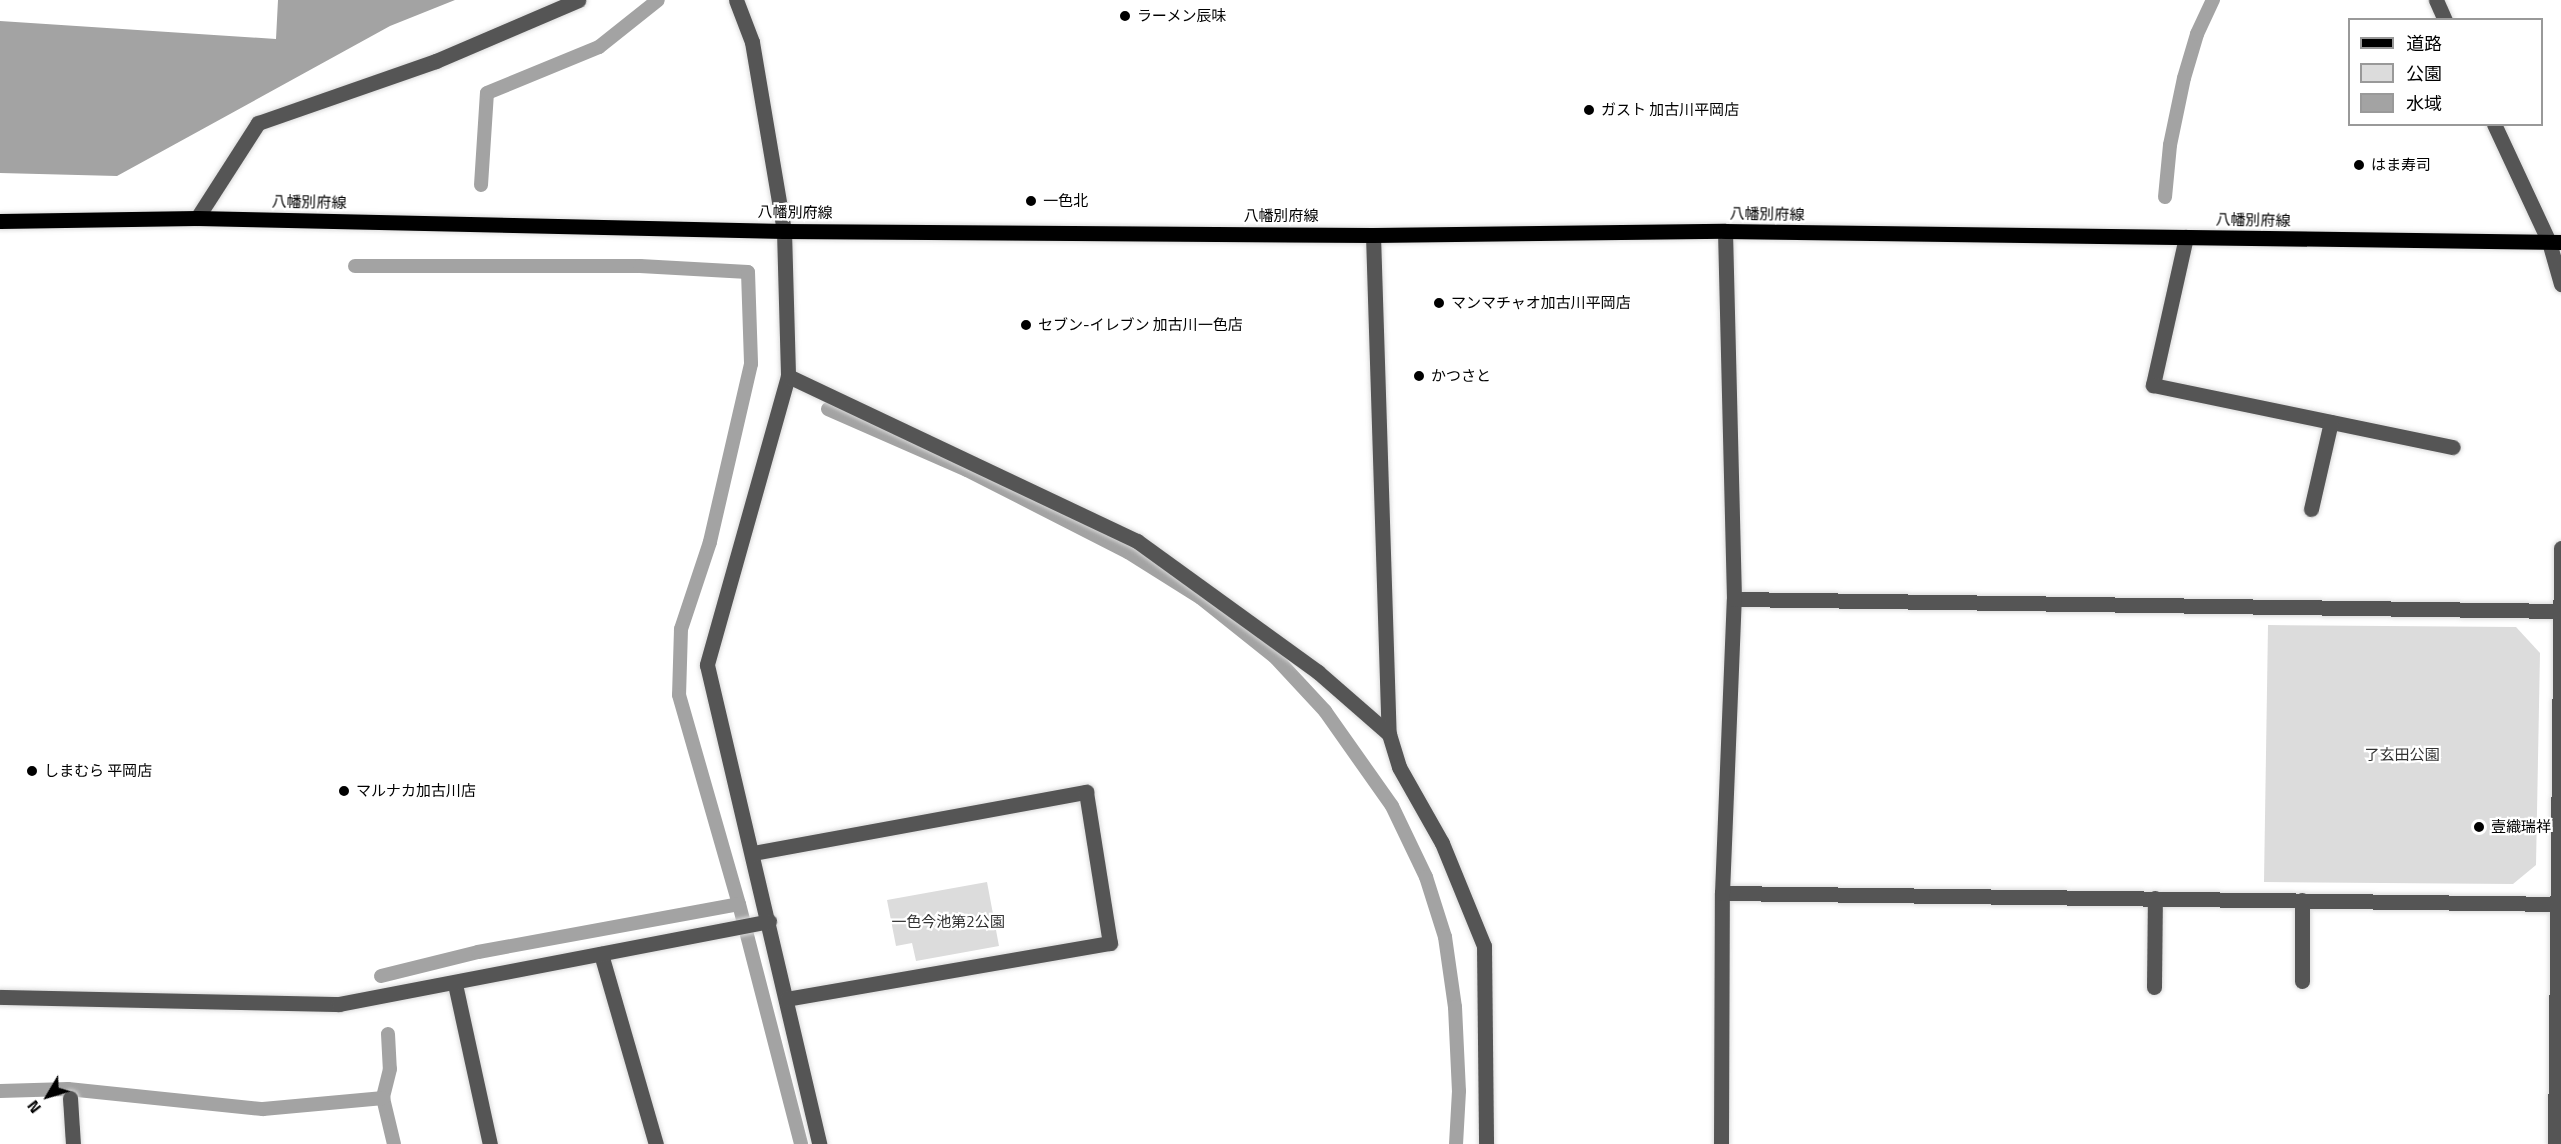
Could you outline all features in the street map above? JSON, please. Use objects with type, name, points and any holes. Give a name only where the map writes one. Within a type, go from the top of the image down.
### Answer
[{"type":"main road","name":"八幡別府線","points":[[0,221],[197,218],[784,231],[1373,235],[1725,231],[2555,242]]},
{"type":"street","points":[[197,218],[258,123],[436,61],[578,0]]},
{"type":"street","points":[[736,0],[752,42],[784,231],[788,376],[707,665],[769,921],[819,1144]]},
{"type":"street","points":[[2436,0],[2444,18]]},
{"type":"street","points":[[2495,126],[2555,242],[2561,284]]},
{"type":"street","points":[[1721,1144],[1722,892],[1734,599],[1725,231]]},
{"type":"street","points":[[1373,235],[1389,734],[1399,767],[1442,843],[1484,946],[1486,1144]]},
{"type":"street","points":[[2186,237],[2153,385],[2453,447]]},
{"type":"street","points":[[788,376],[1137,541],[1318,672],[1389,734]]},
{"type":"street","points":[[2311,509],[2331,422]]},
{"type":"street","points":[[2554,1144],[2561,548]]},
{"type":"street","points":[[1734,599],[2561,611]]},
{"type":"street","points":[[753,853],[1086,792],[1110,943],[787,999]]},
{"type":"street","points":[[1722,892],[2558,904]]},
{"type":"street","points":[[2154,987],[2155,898]]},
{"type":"street","points":[[2302,900],[2302,981]]},
{"type":"street","points":[[0,997],[339,1004],[455,984],[769,921]]},
{"type":"street","points":[[601,954],[656,1144]]},
{"type":"street","points":[[455,984],[490,1144]]},
{"type":"street","points":[[70,1098],[73,1144]]},
{"type":"green space","name":"了玄田公園","points":[[2268,625],[2516,627],[2540,653],[2536,865],[2513,884],[2264,882]]},
{"type":"green space","name":"一色今池第2公園","points":[[987,882],[999,946],[916,961],[912,943],[896,946],[887,900]]},
{"type":"water","points":[[278,0],[455,0],[390,26],[117,176],[0,173],[0,21],[276,39]]},
{"type":"waterway","points":[[481,185],[487,93],[599,47],[658,0]]},
{"type":"waterway","points":[[2165,197],[2170,145],[2184,78],[2197,34],[2213,0]]},
{"type":"waterway","points":[[355,266],[640,266],[748,272],[751,364],[710,542],[681,629],[679,695],[739,904],[801,1144]]},
{"type":"waterway","points":[[828,409],[967,470],[1128,552],[1201,598],[1275,657],[1325,711],[1392,806],[1426,877],[1445,937],[1455,1007],[1459,1091],[1456,1144]]},
{"type":"waterway","points":[[381,976],[478,952],[739,904]]},
{"type":"waterway","points":[[388,1034],[390,1069],[383,1098],[394,1144]]},
{"type":"waterway","points":[[0,1091],[68,1089],[263,1109],[383,1098]]},
{"type":"place","name":"ラーメン辰味","points":[[1125,16]]},
{"type":"place","name":"ガスト 加古川平岡店","points":[[1589,110]]},
{"type":"place","name":"はま寿司","points":[[2359,165]]},
{"type":"place","name":"一色北","points":[[1031,201]]},
{"type":"place","name":"マンマチャオ加古川平岡店","points":[[1439,303]]},
{"type":"place","name":"セブン-イレブン 加古川一色店","points":[[1026,325]]},
{"type":"place","name":"かつさと","points":[[1419,376]]},
{"type":"place","name":"しまむら 平岡店","points":[[32,771]]},
{"type":"place","name":"マルナカ加古川店","points":[[344,791]]},
{"type":"place","name":"壹織瑞祥","points":[[2479,827]]}]
